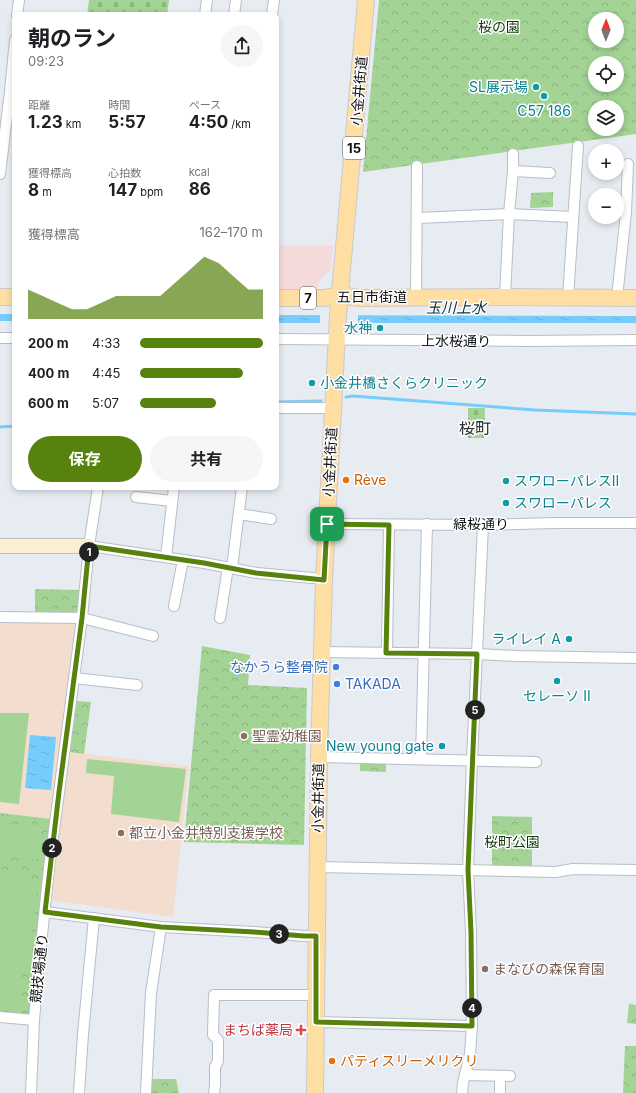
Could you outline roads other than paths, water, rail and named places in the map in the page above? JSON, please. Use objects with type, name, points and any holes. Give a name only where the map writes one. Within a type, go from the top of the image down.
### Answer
[{"type":"main road","name":"小金井街道","points":[[315,1093],[319,757],[324,580],[338,316],[366,0]]},
{"type":"main road","name":"五日市街道","points":[[279,298],[324,298],[340,295],[358,298],[636,298]]},
{"type":"main road","points":[[0,297],[12,297]]},
{"type":"street","points":[[17,12],[19,0]]},
{"type":"street","points":[[205,12],[207,0]]},
{"type":"street","points":[[234,12],[236,0]]},
{"type":"street","points":[[272,12],[274,0]]},
{"type":"street","points":[[0,174],[12,97]]},
{"type":"street","points":[[568,298],[578,146]]},
{"type":"street","points":[[505,297],[513,154]]},
{"type":"street","points":[[618,298],[626,212],[628,164]]},
{"type":"street","points":[[416,297],[417,166]]},
{"type":"street","points":[[513,171],[550,173]]},
{"type":"street","points":[[417,218],[509,214],[573,217]]},
{"type":"street","points":[[0,338],[12,338]]},
{"type":"street","name":"上水桜通り","points":[[279,339],[526,341],[636,340]]},
{"type":"street","points":[[279,408],[333,408]]},
{"type":"street","name":"競技場通り","points":[[31,1093],[34,1020],[39,964],[57,807],[82,618],[89,546],[98,490]]},
{"type":"street","points":[[166,557],[174,490]]},
{"type":"street","points":[[220,618],[230,568],[242,490]]},
{"type":"street","points":[[136,497],[172,501]]},
{"type":"street","points":[[239,514],[271,519]]},
{"type":"street","name":"緑桜通り","points":[[327,524],[483,525],[636,523]]},
{"type":"street","points":[[422,759],[427,524]]},
{"type":"street","points":[[386,653],[389,525]]},
{"type":"street","points":[[462,1093],[470,1054],[472,1026],[471,932],[468,870],[483,525]]},
{"type":"street","points":[[0,546],[89,546],[166,557],[256,573],[324,580]]},
{"type":"street","points":[[174,606],[183,560]]},
{"type":"street","points":[[0,617],[82,618],[153,636]]},
{"type":"street","points":[[322,652],[636,658]]},
{"type":"street","points":[[74,678],[137,685]]},
{"type":"street","points":[[319,757],[472,760],[530,763]]},
{"type":"street","points":[[318,867],[556,872],[573,869],[636,870]]},
{"type":"street","points":[[45,912],[161,927],[316,936]]},
{"type":"street","points":[[79,1093],[94,918]]},
{"type":"street","points":[[146,1093],[151,993],[161,927]]},
{"type":"street","points":[[214,1093],[215,1068],[218,1061],[218,1040],[213,1035],[214,995],[316,995]]},
{"type":"street","points":[[0,1017],[34,1020]]},
{"type":"street","points":[[316,1022],[472,1026]]},
{"type":"street","points":[[465,1075],[505,1076],[500,1093]]},
{"type":"water","points":[[0,314],[12,314],[12,321],[0,321]]},
{"type":"water","points":[[279,315],[636,316],[636,323],[279,323]]},
{"type":"water","points":[[30,735],[56,737],[51,790],[25,788]]},
{"type":"waterway","points":[[346,397],[353,396],[535,410],[636,414]]},
{"type":"waterway","points":[[279,402],[321,401]]},
{"type":"waterway","points":[[0,427],[12,426]]},
{"type":"place","name":"SL展示場","points":[[536,87]]},
{"type":"place","name":"C57 186","points":[[544,96]]},
{"type":"place","name":"水神","points":[[380,328]]},
{"type":"place","name":"小金井橋さくらクリニック","points":[[312,383]]},
{"type":"place","name":"Rève","points":[[346,480]]},
{"type":"place","name":"スワローパレスⅡ","points":[[506,481]]},
{"type":"place","name":"スワローパレス","points":[[506,503]]},
{"type":"place","name":"ライレイ A","points":[[569,639]]},
{"type":"place","name":"なかうら整骨院","points":[[336,667]]},
{"type":"place","name":"セレーソ Ⅱ","points":[[557,681]]},
{"type":"place","name":"TAKADA","points":[[337,684]]},
{"type":"place","name":"聖霊幼稚園","points":[[244,736]]},
{"type":"place","name":"New young gate","points":[[442,746]]},
{"type":"place","name":"都立小金井特別支援学校","points":[[121,833]]},
{"type":"place","name":"まなびの森保育園","points":[[485,969]]},
{"type":"place","name":"まちば薬局","points":[[301,1030]]},
{"type":"place","name":"パティスリーメリクリ","points":[[332,1061]]},
{"type":"district","name":"桜町","points":[[475,428]]},
{"type":"park label","name":"桜の園","points":[[499,27]]},
{"type":"park label","name":"桜町公園","points":[[512,842]]},
{"type":"water label","name":"玉川上水","points":[[456,308]]}]
